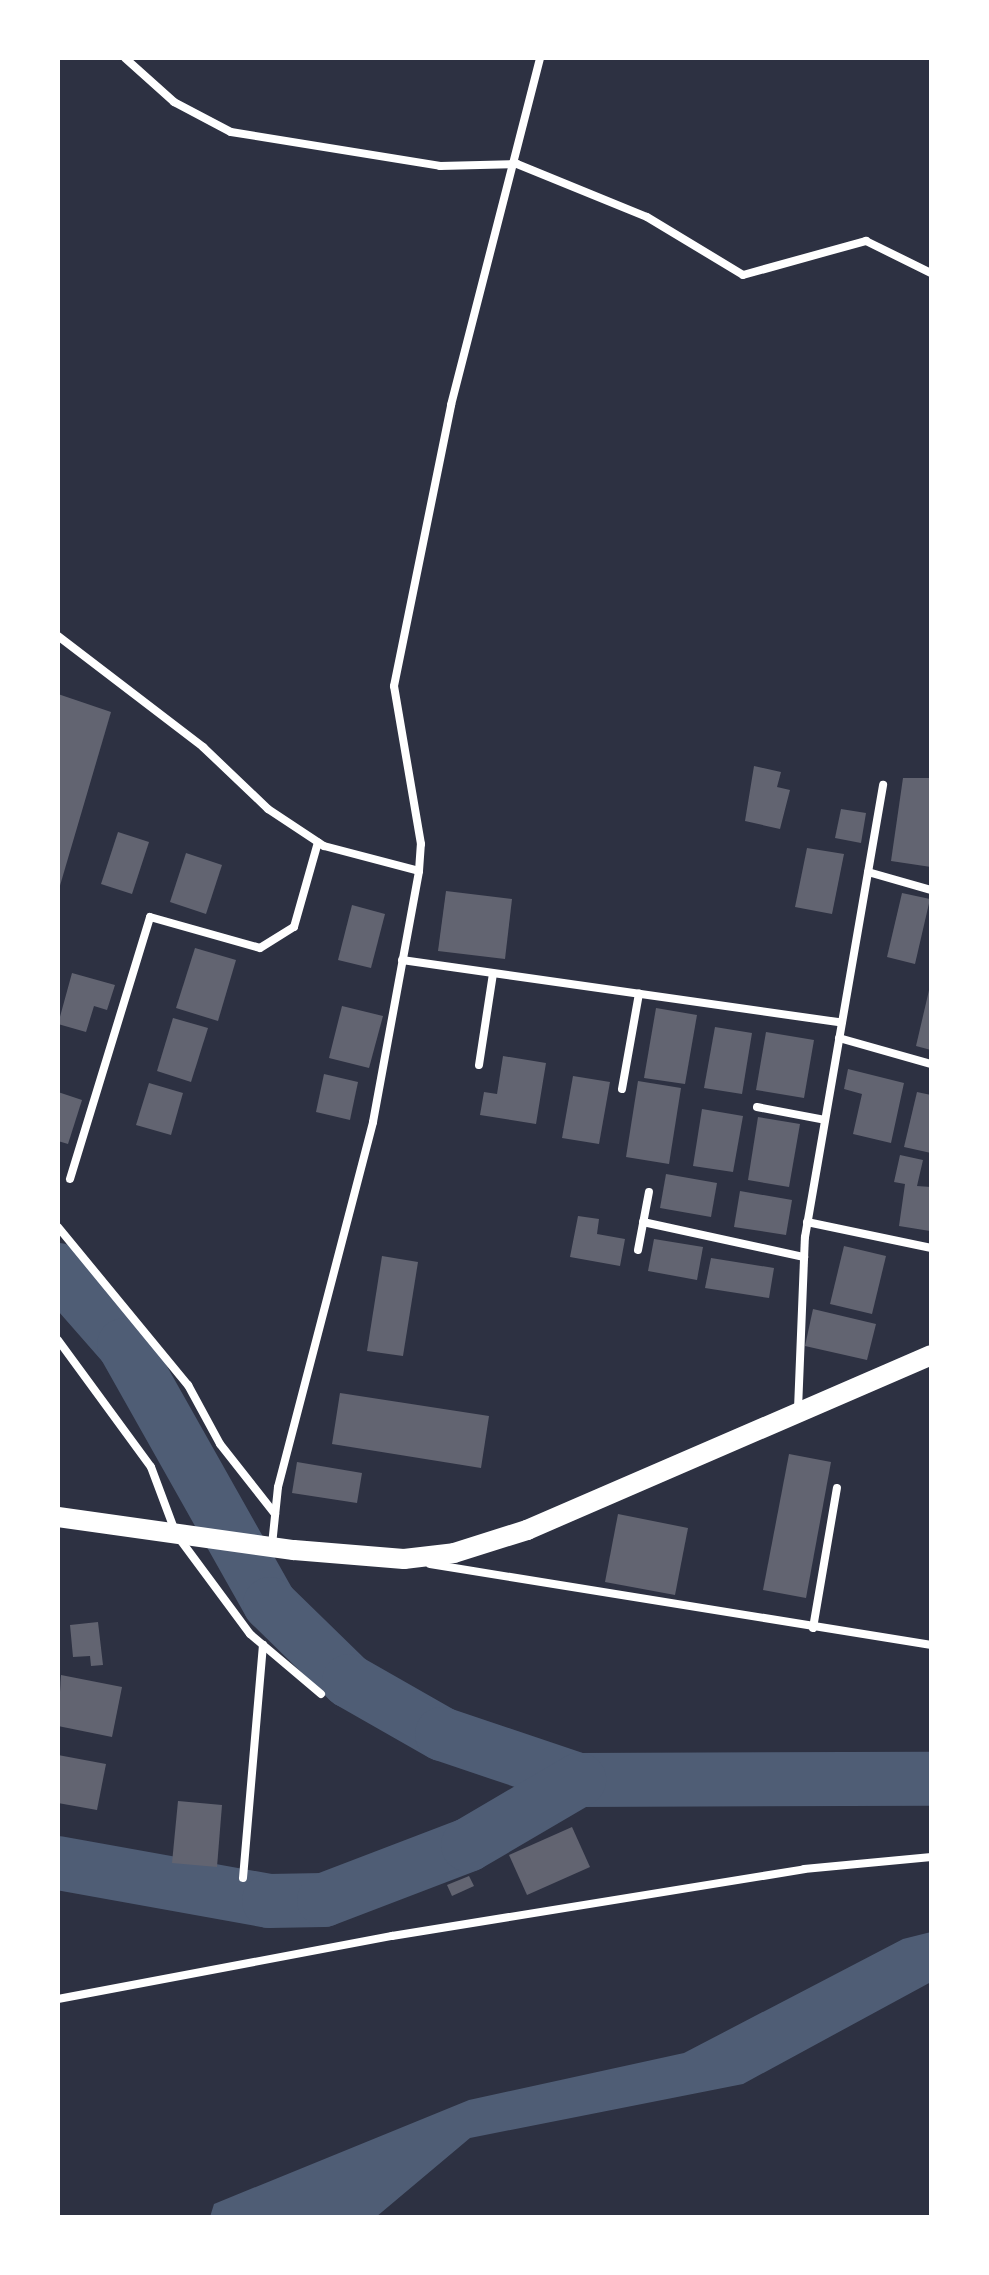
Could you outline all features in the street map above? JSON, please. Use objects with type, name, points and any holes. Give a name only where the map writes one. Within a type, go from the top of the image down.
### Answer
[{"type":"main road","points":[[58,1517],[272,1547],[404,1559],[527,1530],[931,1355]]},
{"type":"street","points":[[125,58],[174,102],[231,132],[440,166],[517,164],[647,217],[743,275],[866,241],[931,273]]},
{"type":"street","points":[[272,1547],[275,1514],[373,1122],[419,871],[421,844],[394,686],[451,405],[517,164],[540,58]]},
{"type":"street","points":[[58,636],[318,842],[419,871]]},
{"type":"street","points":[[798,1414],[807,1222],[883,785]]},
{"type":"street","points":[[70,1179],[150,917],[260,948],[294,927],[318,842]]},
{"type":"street","points":[[868,872],[931,890]]},
{"type":"street","points":[[402,960],[842,1023]]},
{"type":"street","points":[[479,1065],[493,974]]},
{"type":"street","points":[[622,1089],[639,994]]},
{"type":"street","points":[[839,1038],[931,1064]]},
{"type":"street","points":[[757,1107],[825,1120]]},
{"type":"street","points":[[638,1250],[649,1192]]},
{"type":"street","points":[[643,1222],[804,1257]]},
{"type":"street","points":[[807,1222],[931,1248]]},
{"type":"street","points":[[58,1227],[188,1385],[220,1444],[275,1514]]},
{"type":"street","points":[[58,1340],[151,1467],[183,1535],[263,1645],[321,1694]]},
{"type":"street","points":[[813,1628],[837,1488]]},
{"type":"street","points":[[404,1559],[931,1645]]},
{"type":"street","points":[[243,1878],[263,1645]]},
{"type":"street","points":[[58,1999],[392,1936],[804,1869],[931,1857]]},
{"type":"water","points":[[931,1932],[931,1982],[743,2084],[470,2138],[376,2217],[210,2217],[214,2204],[469,2100],[684,2053],[903,1939]]},
{"type":"building","points":[[58,694],[111,712],[59,889],[58,889]]},
{"type":"building","points":[[754,766],[781,772],[777,787],[790,790],[780,829],[745,821]]},
{"type":"building","points":[[903,778],[931,778],[931,867],[891,861]]},
{"type":"building","points":[[841,809],[866,813],[861,843],[835,838]]},
{"type":"building","points":[[118,832],[149,842],[132,894],[101,884]]},
{"type":"building","points":[[807,848],[844,854],[832,914],[795,907]]},
{"type":"building","points":[[186,853],[222,865],[206,914],[170,902]]},
{"type":"building","points":[[446,891],[512,899],[505,959],[438,951]]},
{"type":"building","points":[[902,893],[930,899],[915,964],[887,957]]},
{"type":"building","points":[[352,905],[385,914],[371,968],[338,960]]},
{"type":"building","points":[[195,948],[236,960],[218,1021],[176,1008]]},
{"type":"building","points":[[72,973],[115,985],[107,1010],[94,1006],[86,1032],[58,1024]]},
{"type":"building","points":[[931,986],[931,1050],[916,1046]]},
{"type":"building","points":[[342,1006],[383,1016],[369,1068],[329,1058]]},
{"type":"building","points":[[656,1008],[697,1015],[685,1084],[644,1078]]},
{"type":"building","points":[[173,1018],[208,1028],[191,1082],[157,1071]]},
{"type":"building","points":[[715,1027],[752,1033],[742,1094],[704,1088]]},
{"type":"building","points":[[766,1032],[814,1040],[804,1098],[756,1090]]},
{"type":"building","points":[[503,1056],[546,1063],[536,1124],[480,1115],[484,1092],[497,1094]]},
{"type":"building","points":[[848,1069],[904,1083],[891,1143],[853,1134],[862,1094],[844,1089]]},
{"type":"building","points":[[324,1074],[358,1082],[350,1120],[316,1112]]},
{"type":"building","points":[[573,1076],[610,1082],[599,1144],[562,1138]]},
{"type":"building","points":[[638,1081],[681,1088],[669,1164],[626,1157]]},
{"type":"building","points":[[149,1083],[183,1093],[171,1135],[136,1125]]},
{"type":"building","points":[[58,1092],[82,1100],[68,1144],[58,1141]]},
{"type":"building","points":[[917,1092],[931,1095],[931,1153],[904,1147]]},
{"type":"building","points":[[702,1109],[743,1116],[733,1172],[693,1166]]},
{"type":"building","points":[[758,1117],[800,1124],[789,1187],[748,1180]]},
{"type":"building","points":[[900,1155],[923,1160],[917,1186],[931,1187],[930,1231],[899,1226],[905,1184],[894,1182]]},
{"type":"building","points":[[666,1174],[717,1183],[711,1217],[660,1208]]},
{"type":"building","points":[[740,1191],[792,1200],[786,1235],[734,1227]]},
{"type":"building","points":[[578,1216],[599,1219],[597,1234],[625,1239],[620,1266],[570,1257]]},
{"type":"building","points":[[654,1239],[703,1247],[697,1280],[648,1271]]},
{"type":"building","points":[[844,1246],[886,1256],[872,1314],[830,1304]]},
{"type":"building","points":[[382,1256],[418,1262],[403,1356],[367,1351]]},
{"type":"building","points":[[711,1258],[774,1268],[769,1298],[705,1288]]},
{"type":"building","points":[[813,1309],[876,1324],[867,1360],[805,1346]]},
{"type":"building","points":[[340,1393],[489,1416],[481,1468],[332,1444]]},
{"type":"building","points":[[789,1454],[831,1462],[806,1598],[763,1590]]},
{"type":"building","points":[[297,1462],[362,1473],[357,1503],[292,1493]]},
{"type":"building","points":[[618,1514],[688,1528],[675,1595],[605,1582]]},
{"type":"building","points":[[98,1622],[103,1665],[91,1666],[90,1656],[73,1657],[70,1625]]},
{"type":"building","points":[[61,1675],[122,1687],[112,1737],[58,1726]]},
{"type":"building","points":[[58,1755],[106,1764],[97,1810],[58,1803]]},
{"type":"building","points":[[178,1801],[222,1805],[217,1867],[172,1863]]},
{"type":"building","points":[[572,1827],[590,1867],[527,1895],[509,1855]]},
{"type":"building","points":[[469,1876],[474,1886],[452,1896],[447,1885]]},
{"type":"waterway","points":[[58,1270],[124,1345],[270,1604],[349,1681],[442,1734],[579,1780],[931,1779]]},
{"type":"waterway","points":[[58,1863],[269,1901],[324,1900],[468,1845],[579,1780]]}]
